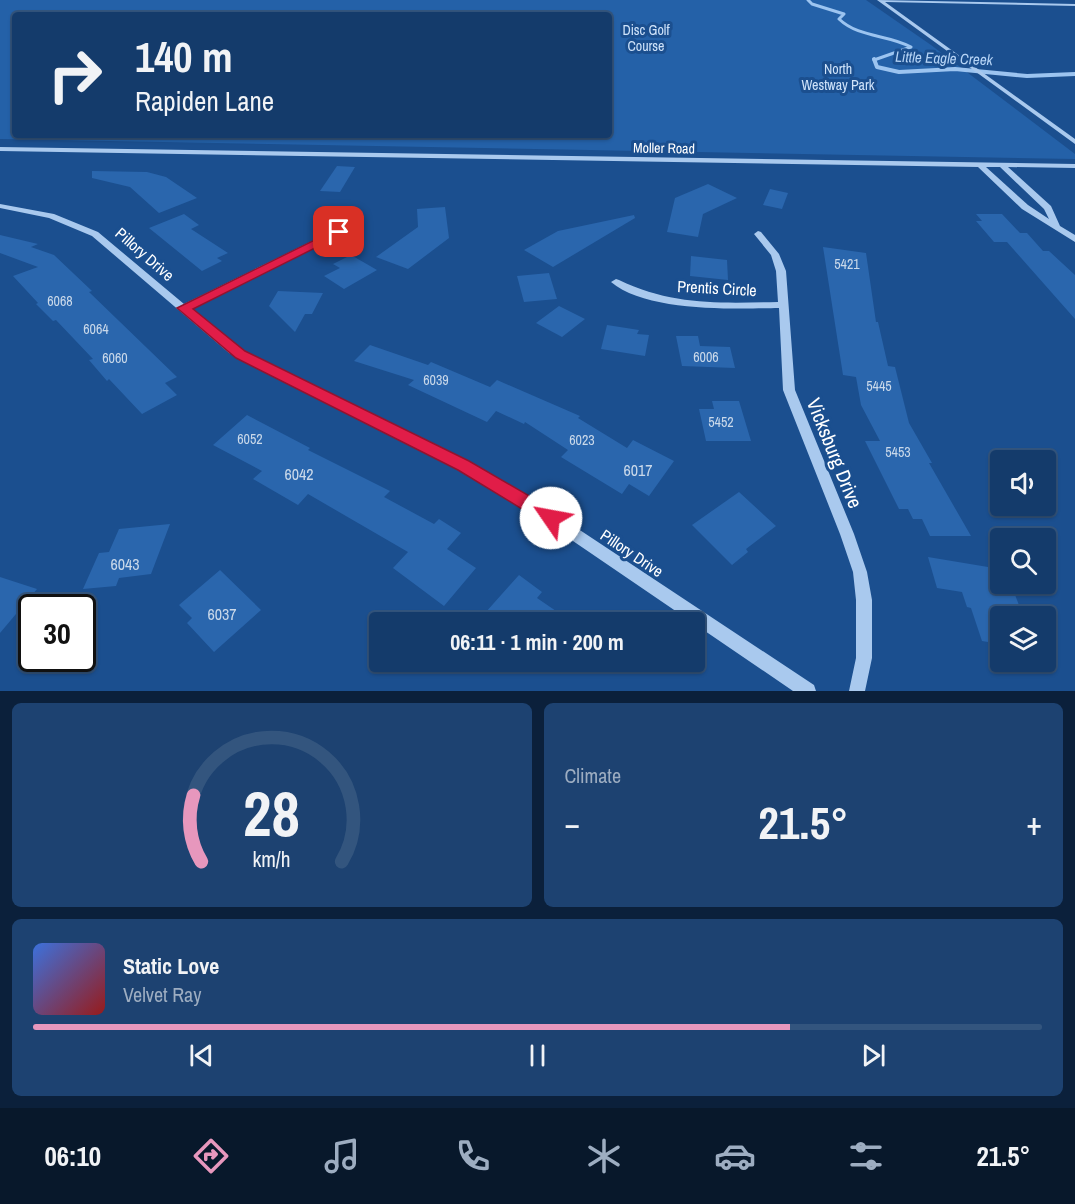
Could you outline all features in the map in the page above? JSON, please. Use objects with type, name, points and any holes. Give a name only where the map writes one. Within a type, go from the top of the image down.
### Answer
[{"type":"street","points":[[1013,0],[1018,3]]},
{"type":"street","points":[[880,1],[1075,5]]},
{"type":"street","points":[[880,1],[1075,142]]},
{"type":"street","name":"Moller Road","points":[[0,149],[1075,166]]},
{"type":"street","points":[[980,165],[1025,207],[1075,239]]},
{"type":"street","points":[[1002,165],[1048,208],[1056,225]]},
{"type":"street","name":"Pillory Drive","points":[[0,206],[51,216],[95,234],[240,355],[464,465],[531,505],[808,691]]},
{"type":"street","points":[[184,308],[358,222]]},
{"type":"street","name":"Vicksburg Drive","points":[[758,234],[775,254],[781,268],[789,390],[847,534],[860,573],[864,600],[864,658],[857,691]]},
{"type":"street","name":"Prentis Circle","points":[[616,282],[642,294],[682,303],[783,305]]},
{"type":"green space","name":"North Westway Park","points":[[0,0],[866,0],[931,45],[1075,154],[1075,159],[0,139]]},
{"type":"building","points":[[337,166],[355,167],[340,192],[320,191]]},
{"type":"building","points":[[92,171],[147,172],[166,177],[197,198],[159,213],[130,187],[92,178]]},
{"type":"building","points":[[708,184],[737,198],[703,214],[698,237],[667,232],[675,198]]},
{"type":"building","points":[[770,189],[788,193],[782,209],[763,205]]},
{"type":"building","points":[[445,207],[449,238],[408,269],[376,257],[418,227],[417,209]]},
{"type":"building","points":[[184,214],[199,225],[191,229],[228,253],[217,258],[222,261],[202,271],[149,228]]},
{"type":"building","points":[[976,214],[1002,214],[1020,233],[1027,233],[1043,251],[1049,251],[1075,275],[1075,319],[1007,242],[994,242],[976,221],[982,221]]},
{"type":"building","points":[[634,215],[635,218],[553,267],[524,250],[558,231]]},
{"type":"building","points":[[0,235],[38,244],[31,247],[54,255],[177,377],[165,383],[177,395],[142,414],[109,379],[107,381],[89,360],[93,359],[56,320],[53,321],[36,304],[38,303],[13,276],[38,267],[0,253]]},
{"type":"building","points":[[823,247],[866,253],[876,322],[878,322],[888,366],[895,367],[909,423],[971,536],[930,536],[922,519],[913,519],[908,509],[899,509],[865,441],[880,441],[861,405],[856,377],[843,375]]},
{"type":"building","points":[[351,255],[377,270],[344,289],[324,276],[340,268],[333,264]]},
{"type":"building","points":[[691,256],[727,260],[728,280],[690,276]]},
{"type":"building","points":[[549,273],[557,299],[524,302],[517,276]]},
{"type":"building","points":[[278,291],[323,293],[312,314],[305,314],[295,332],[269,306]]},
{"type":"building","points":[[559,306],[585,319],[562,337],[536,323]]},
{"type":"building","points":[[607,325],[639,330],[637,334],[649,335],[645,356],[601,349]]},
{"type":"building","points":[[676,336],[698,336],[700,346],[730,347],[735,368],[682,366]]},
{"type":"building","points":[[370,345],[428,365],[431,362],[490,387],[497,380],[580,416],[578,418],[627,448],[633,440],[674,461],[649,496],[629,484],[622,494],[561,457],[568,450],[525,422],[524,424],[496,411],[487,422],[408,385],[414,380],[354,361]]},
{"type":"building","points":[[712,401],[739,401],[751,441],[706,441],[699,409],[714,409]]},
{"type":"building","points":[[247,415],[310,448],[308,450],[390,491],[384,497],[434,524],[439,519],[461,533],[447,549],[476,568],[444,606],[393,568],[408,552],[308,494],[298,505],[253,479],[262,471],[213,445]]},
{"type":"building","points":[[739,492],[776,526],[746,549],[748,552],[732,565],[692,525]]},
{"type":"building","points":[[170,524],[151,574],[119,578],[116,586],[83,589],[99,553],[109,552],[119,529]]},
{"type":"building","points":[[928,557],[990,567],[990,594],[1015,594],[1019,606],[990,606],[990,642],[982,641],[971,608],[967,607],[962,592],[937,588]]},
{"type":"building","points":[[220,570],[261,610],[214,652],[187,623],[192,618],[179,605]]},
{"type":"building","points":[[519,575],[542,592],[537,598],[556,611],[555,612],[486,612]]},
{"type":"building","points":[[0,577],[37,589],[33,594],[18,594],[18,612],[0,633]]},
{"type":"waterway","name":"Little Eagle Creek","points":[[808,0],[812,4],[844,14],[839,19],[855,30],[911,47],[874,60]]},
{"type":"waterway","name":"Little Eagle Creek","points":[[874,60],[877,67],[899,72],[955,69],[1027,76],[1075,74]]},
{"type":"route","points":[[339,232],[184,308],[240,355],[464,465],[551,518]]},
{"type":"park label","name":"Disc Golf Course","points":[[646,38]]}]
